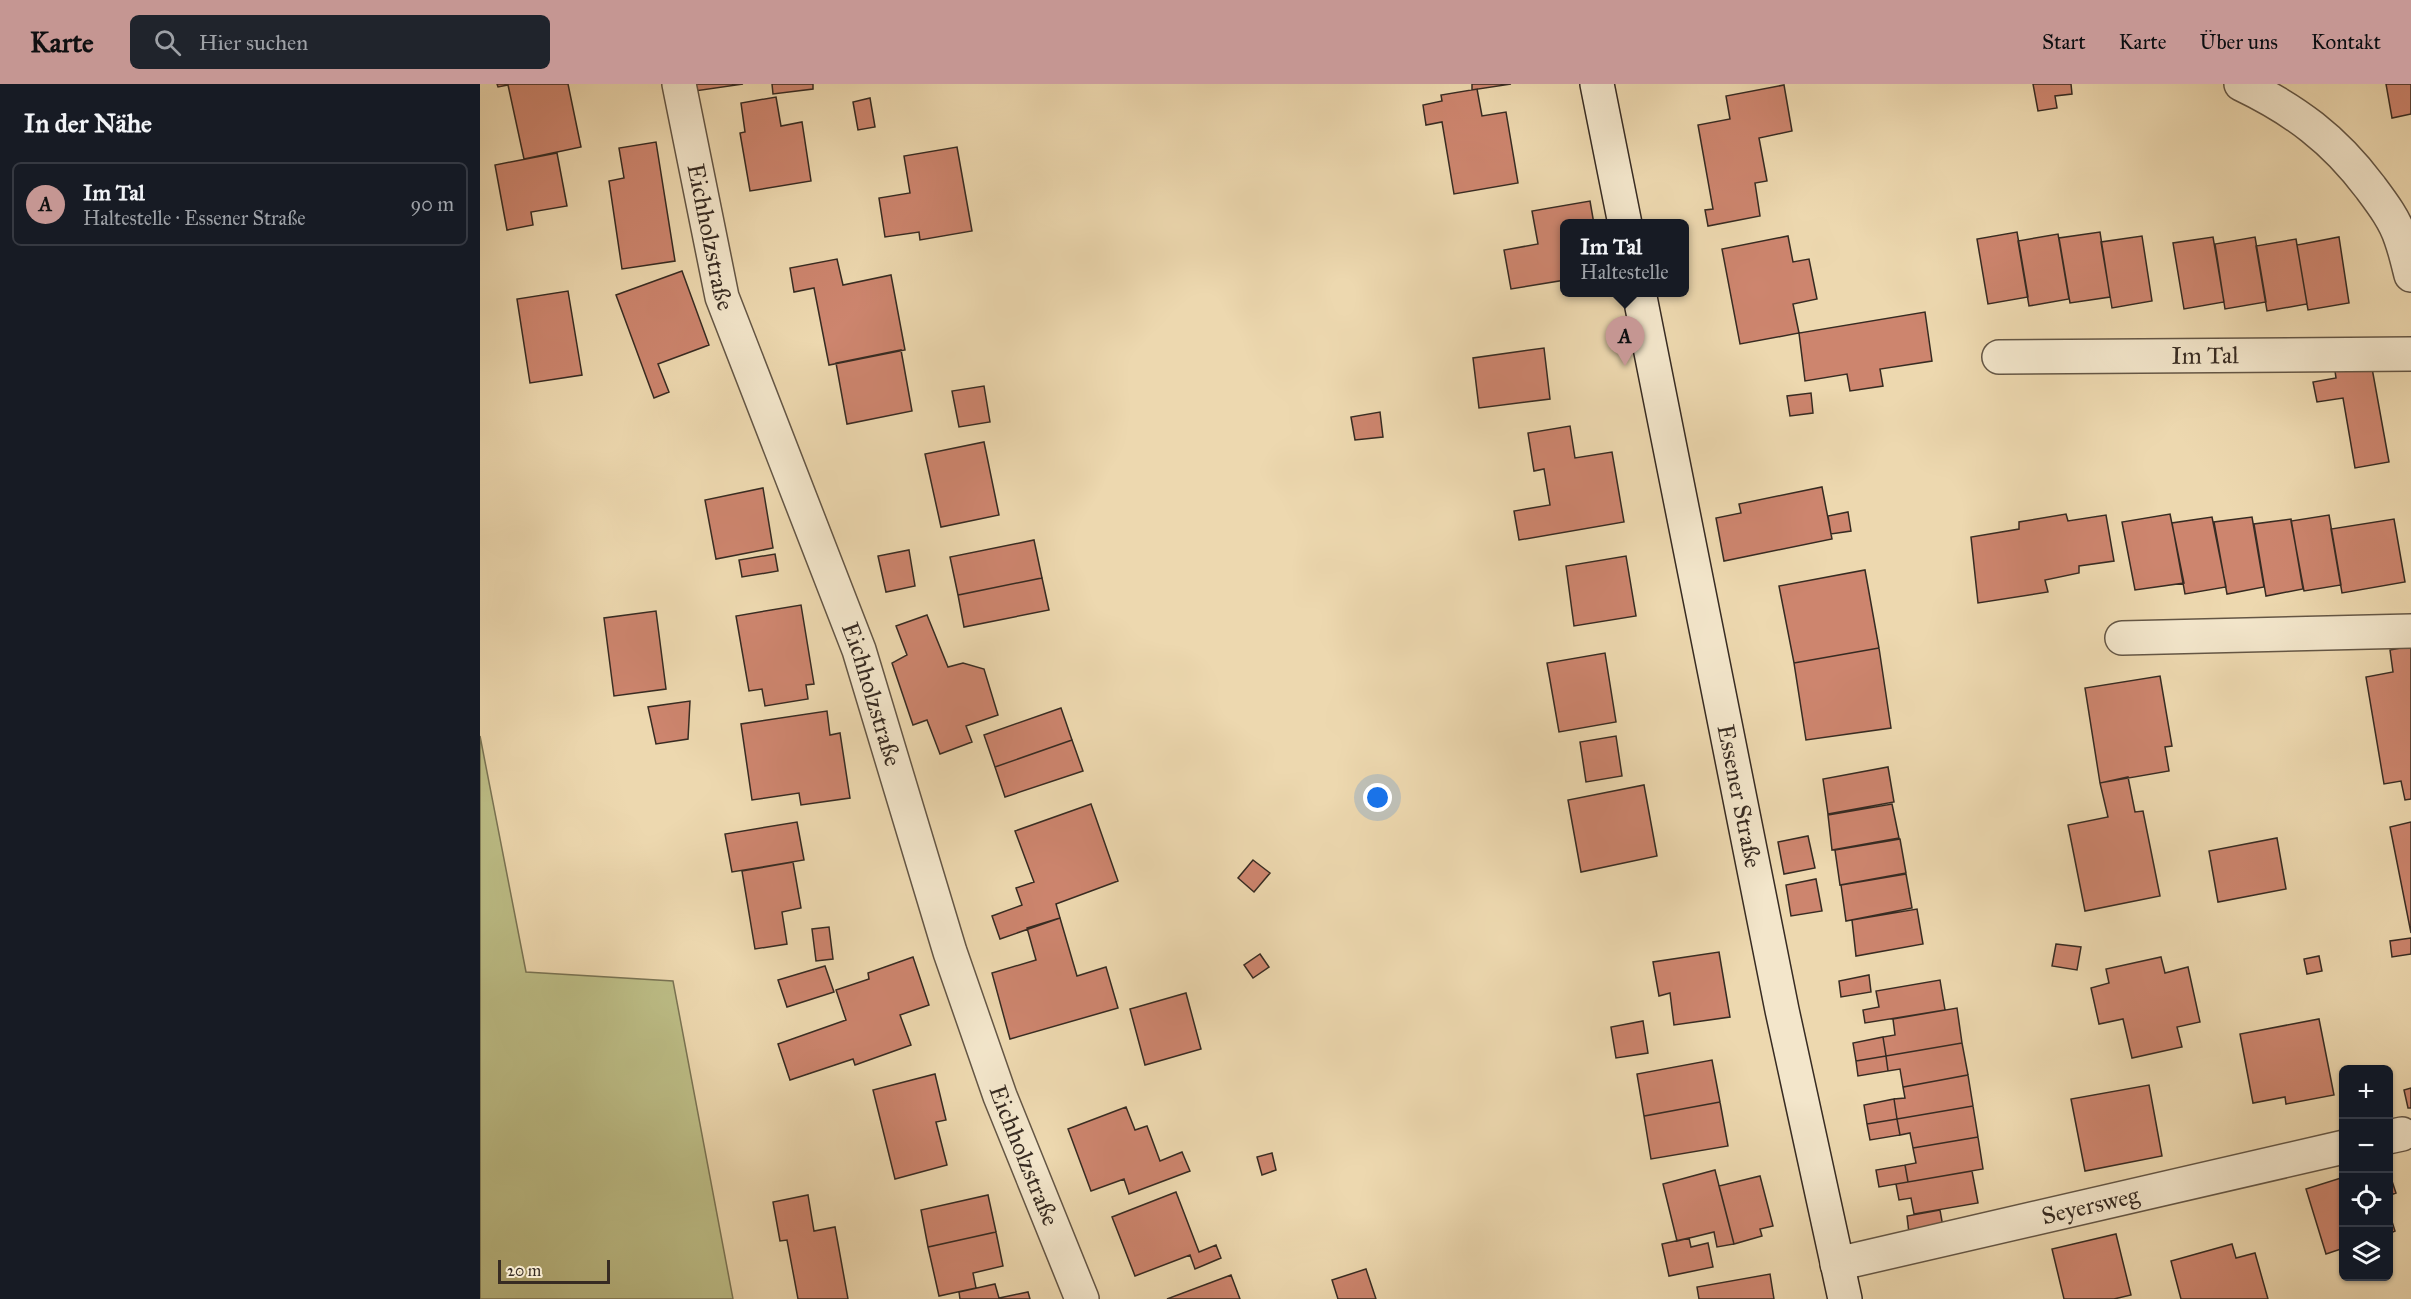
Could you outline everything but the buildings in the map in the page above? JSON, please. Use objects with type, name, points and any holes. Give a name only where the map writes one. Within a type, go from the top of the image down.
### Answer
[{"type":"street","name":"Eichholzstraße","points":[[679,84],[722,297],[860,650],[950,952],[1000,1096],[1082,1299]]},
{"type":"street","points":[[1598,84],[1624,219]]},
{"type":"street","points":[[2249,86],[2301,117],[2328,138],[2350,161],[2385,207],[2401,237],[2411,274]]},
{"type":"street","name":"Essener Straße","points":[[1640,297],[1780,998],[1845,1299]]},
{"type":"street","name":"Im Tal","points":[[1999,357],[2411,354]]},
{"type":"street","points":[[2122,638],[2411,631]]},
{"type":"street","name":"Seyersweg","points":[[1837,1263],[2339,1148]]},
{"type":"green space","points":[[480,736],[526,972],[673,981],[733,1299],[480,1299]]},
{"type":"place","name":"Im Tal","points":[[1625,366]]}]
